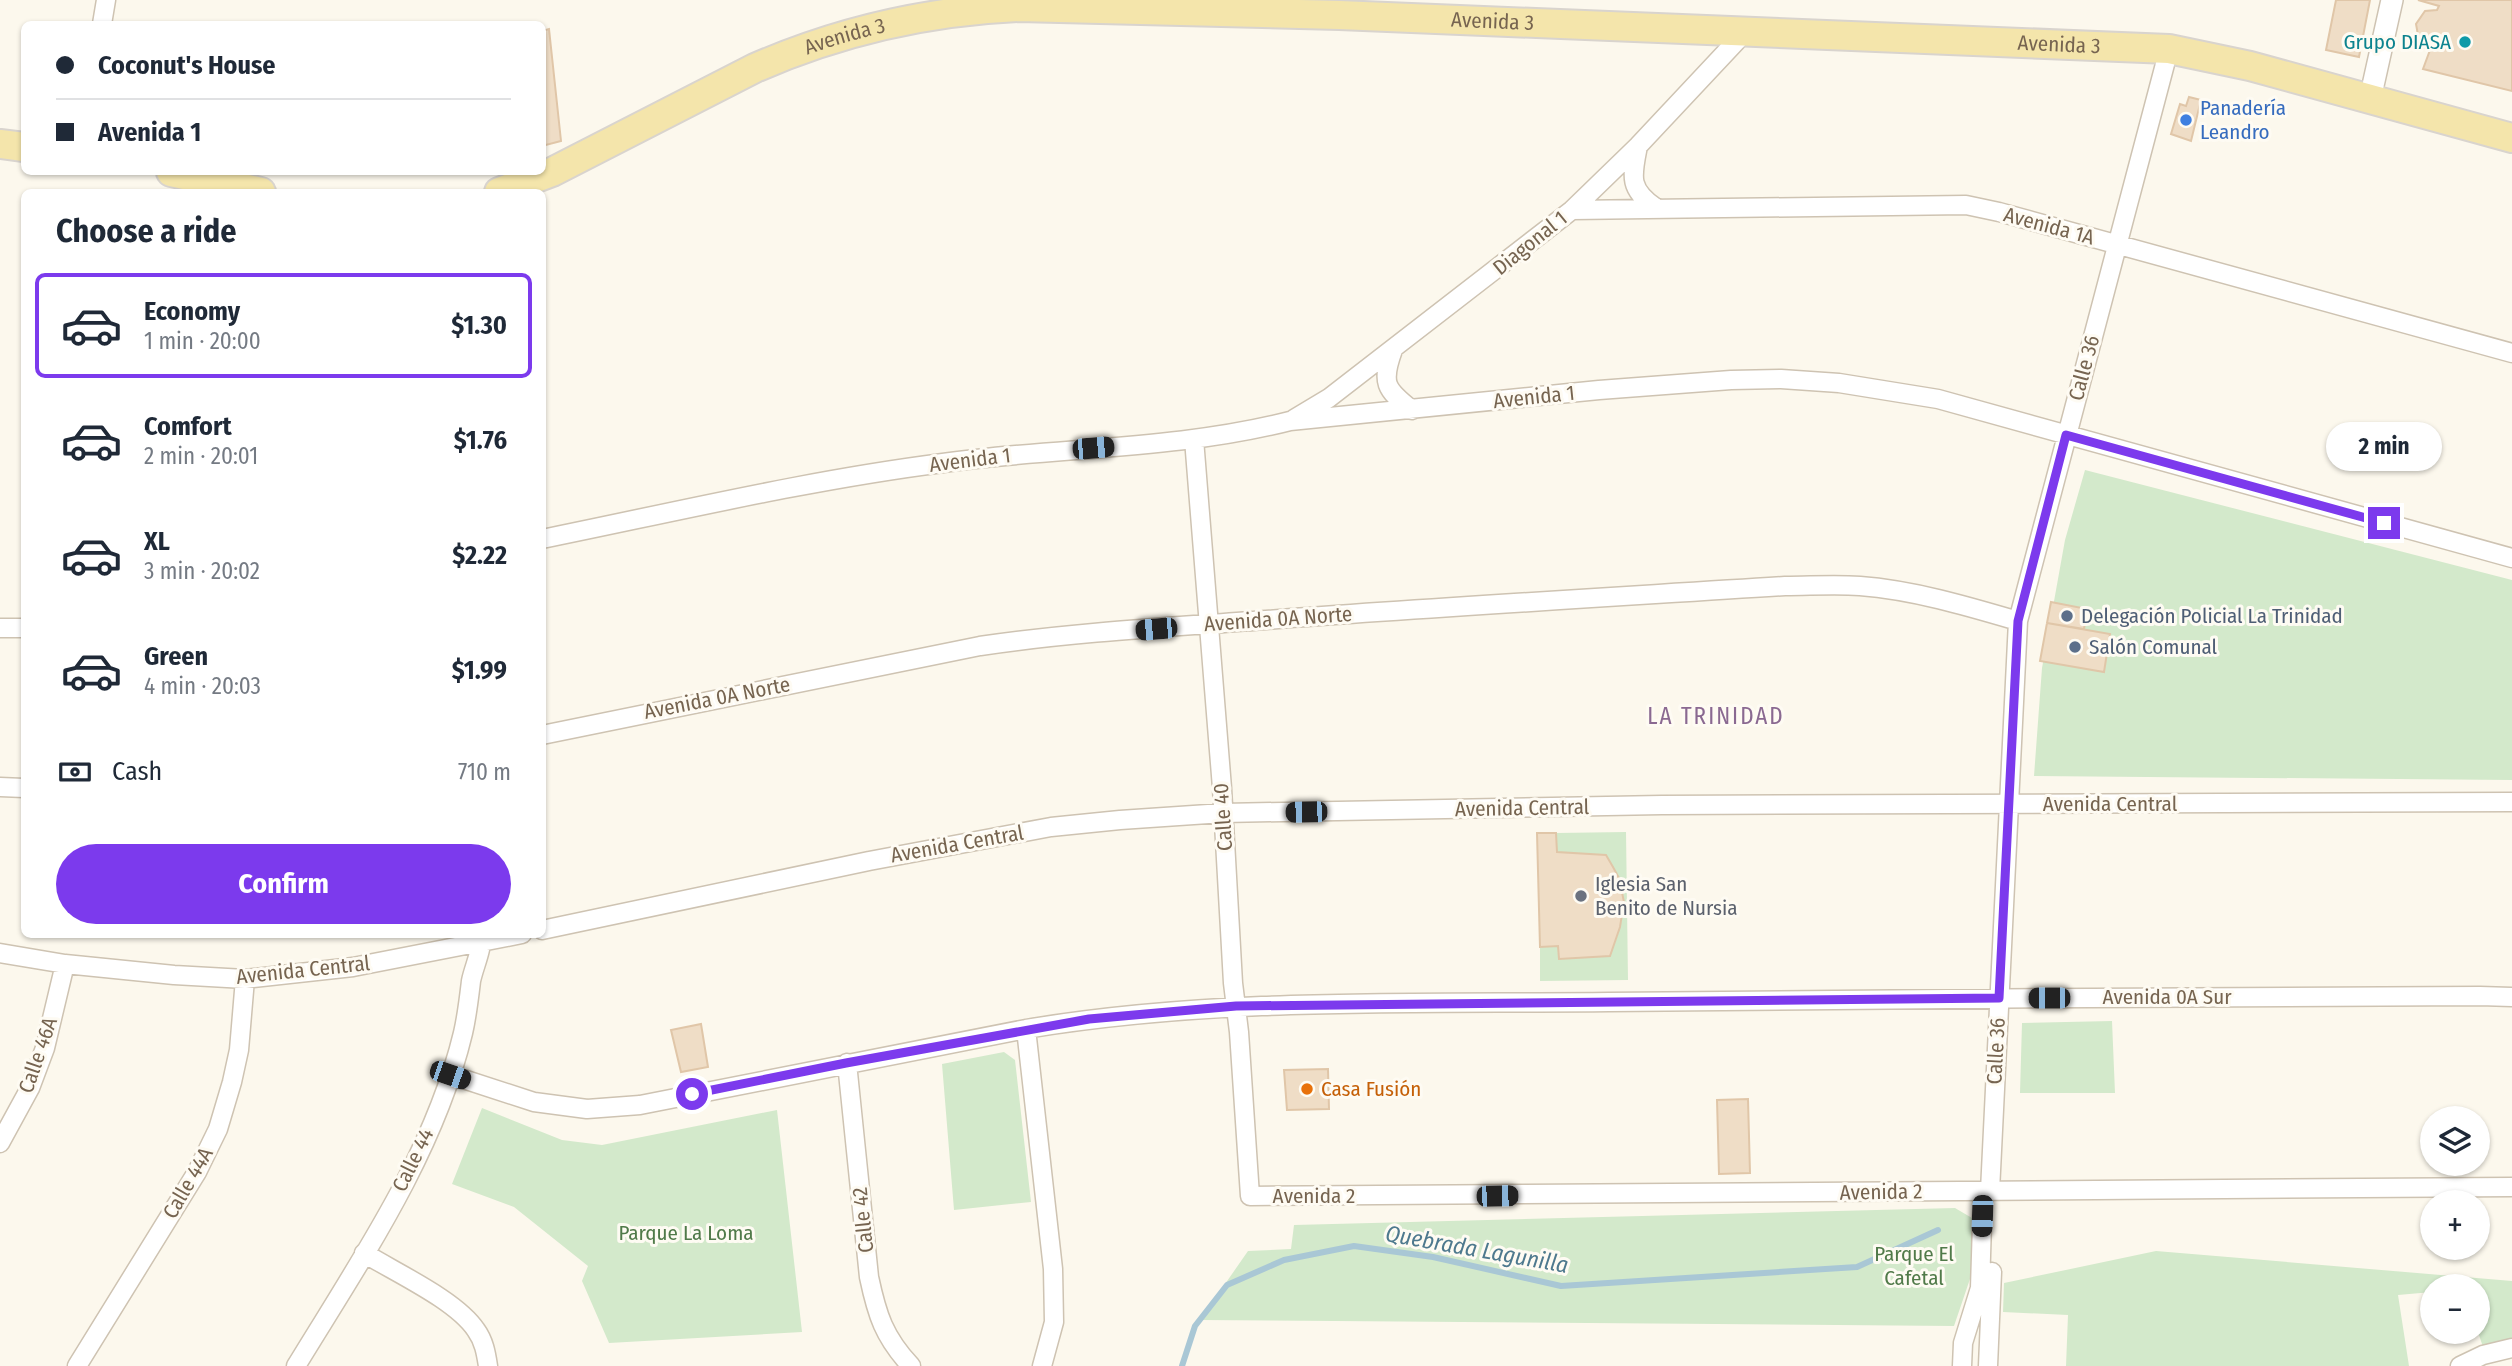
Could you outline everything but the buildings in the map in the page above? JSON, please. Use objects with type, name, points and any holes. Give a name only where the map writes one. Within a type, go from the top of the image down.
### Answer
[{"type":"main road","name":"Avenida 3","points":[[546,174],[755,68],[788,54],[873,26],[972,9],[1019,7],[1339,15],[2169,50],[2250,65],[2512,138]]},
{"type":"main road","points":[[0,144],[21,147]]},
{"type":"main road","points":[[184,175],[248,189]]},
{"type":"main road","name":"Avenida 3","points":[[507,189],[544,175]]},
{"type":"street","points":[[103,21],[106,0]]},
{"type":"street","points":[[2370,99],[2392,0]]},
{"type":"street","name":"Diagonal 1","points":[[1290,421],[1329,398],[1572,210],[1638,146],[1744,33]]},
{"type":"street","name":"Calle 36","points":[[1989,1191],[2018,621],[2169,50]]},
{"type":"street","points":[[1638,146],[1634,170],[1635,187],[1639,195],[1656,208]]},
{"type":"street","name":"Avenida 1A","points":[[1572,210],[1966,205],[2118,244],[2512,353]]},
{"type":"street","points":[[1393,349],[1385,376],[1387,385],[1391,393],[1412,410]]},
{"type":"street","name":"Avenida 1","points":[[546,538],[749,497],[943,463],[1194,439],[1290,421],[1599,390],[1781,379],[1863,386],[1938,399],[2512,558]]},
{"type":"street","name":"Calle 40","points":[[1194,439],[1251,1196]]},
{"type":"street","name":"Avenida 0A Norte","points":[[546,734],[980,646],[1209,624],[1461,606],[1840,585],[1912,594],[2018,621]]},
{"type":"street","points":[[0,628],[21,628]]},
{"type":"street","points":[[0,787],[21,788]]},
{"type":"street","name":"Avenida Central","points":[[546,929],[869,861],[1051,827],[1223,813],[1662,805],[2274,804],[2473,800],[2512,802]]},
{"type":"street","name":"Avenida Central","points":[[0,953],[65,964],[245,979],[353,967],[481,939]]},
{"type":"street","name":"Calle 44","points":[[296,1366],[364,1254],[417,1158],[450,1075],[463,1033],[481,939]]},
{"type":"street","name":"Calle 46A","points":[[0,1143],[30,1088],[45,1048],[65,964]]},
{"type":"street","name":"Calle 44A","points":[[77,1366],[197,1172],[218,1129],[239,1049],[245,979]]},
{"type":"street","name":"Avenida 0A Sur","points":[[450,1075],[534,1101],[587,1109],[640,1105],[1026,1029],[1089,1019],[1236,1006],[1999,998],[2512,998]]},
{"type":"street","points":[[1026,1029],[1053,1269],[1054,1322],[1042,1366]]},
{"type":"street","name":"Calle 42","points":[[846,1063],[869,1277],[876,1309],[888,1340],[911,1366]]},
{"type":"street","name":"Avenida 2","points":[[1251,1196],[2512,1187]]},
{"type":"street","points":[[1962,1366],[1964,1343],[1980,1288],[1989,1191]]},
{"type":"street","points":[[1988,1366],[1989,1191]]},
{"type":"street","points":[[364,1254],[455,1308],[478,1332],[487,1358]]},
{"type":"street","points":[[2460,1366],[2512,1348]]},
{"type":"green space","points":[[2085,470],[2512,580],[2512,780],[2034,776],[2042,668],[2065,540]]},
{"type":"green space","points":[[1626,832],[1628,980],[1540,981],[1540,947],[1558,946],[1559,959],[1610,955],[1622,916],[1619,881],[1606,855],[1557,852],[1556,833]]},
{"type":"green space","points":[[2112,1021],[2115,1093],[2020,1093],[2022,1023]]},
{"type":"green space","points":[[1004,1052],[1015,1060],[1031,1202],[954,1210],[942,1064]]},
{"type":"green space","name":"Parque La Loma","points":[[482,1108],[562,1140],[602,1145],[777,1110],[802,1332],[609,1343],[582,1281],[588,1266],[514,1207],[452,1184]]},
{"type":"green space","name":"Parque El Cafetal","points":[[1955,1208],[1972,1218],[1971,1276],[1954,1326],[1200,1320],[1248,1251],[1291,1249],[1294,1225]]},
{"type":"green space","points":[[2156,1251],[2429,1274],[2420,1274],[2420,1293],[2398,1295],[2409,1366],[2066,1366],[2068,1315],[2003,1312],[2004,1283]]},
{"type":"green space","points":[[2490,1279],[2512,1281],[2512,1341],[2483,1347],[2482,1344],[2490,1344]]},
{"type":"waterway","name":"Quebrada Lagunilla","points":[[1182,1366],[1195,1326],[1227,1285],[1284,1260],[1354,1246],[1433,1257],[1561,1286],[1857,1267],[1938,1230]]},
{"type":"place","name":"Grupo DIASA","points":[[2465,42]]},
{"type":"place","name":"Panadería Leandro","points":[[2186,120]]},
{"type":"place","name":"Delegación Policial La Trinidad","points":[[2067,616]]},
{"type":"place","name":"Salón Comunal","points":[[2075,647]]},
{"type":"place","name":"Iglesia San Benito de Nursia","points":[[1581,896]]},
{"type":"place","name":"Casa Fusión","points":[[1307,1089]]},
{"type":"district","name":"LA TRINIDAD","points":[[1716,716]]},
{"type":"route","points":[[692,1094],[1026,1029],[1089,1019],[1236,1006],[1999,998],[2018,621],[2066,435],[2384,523]]}]
